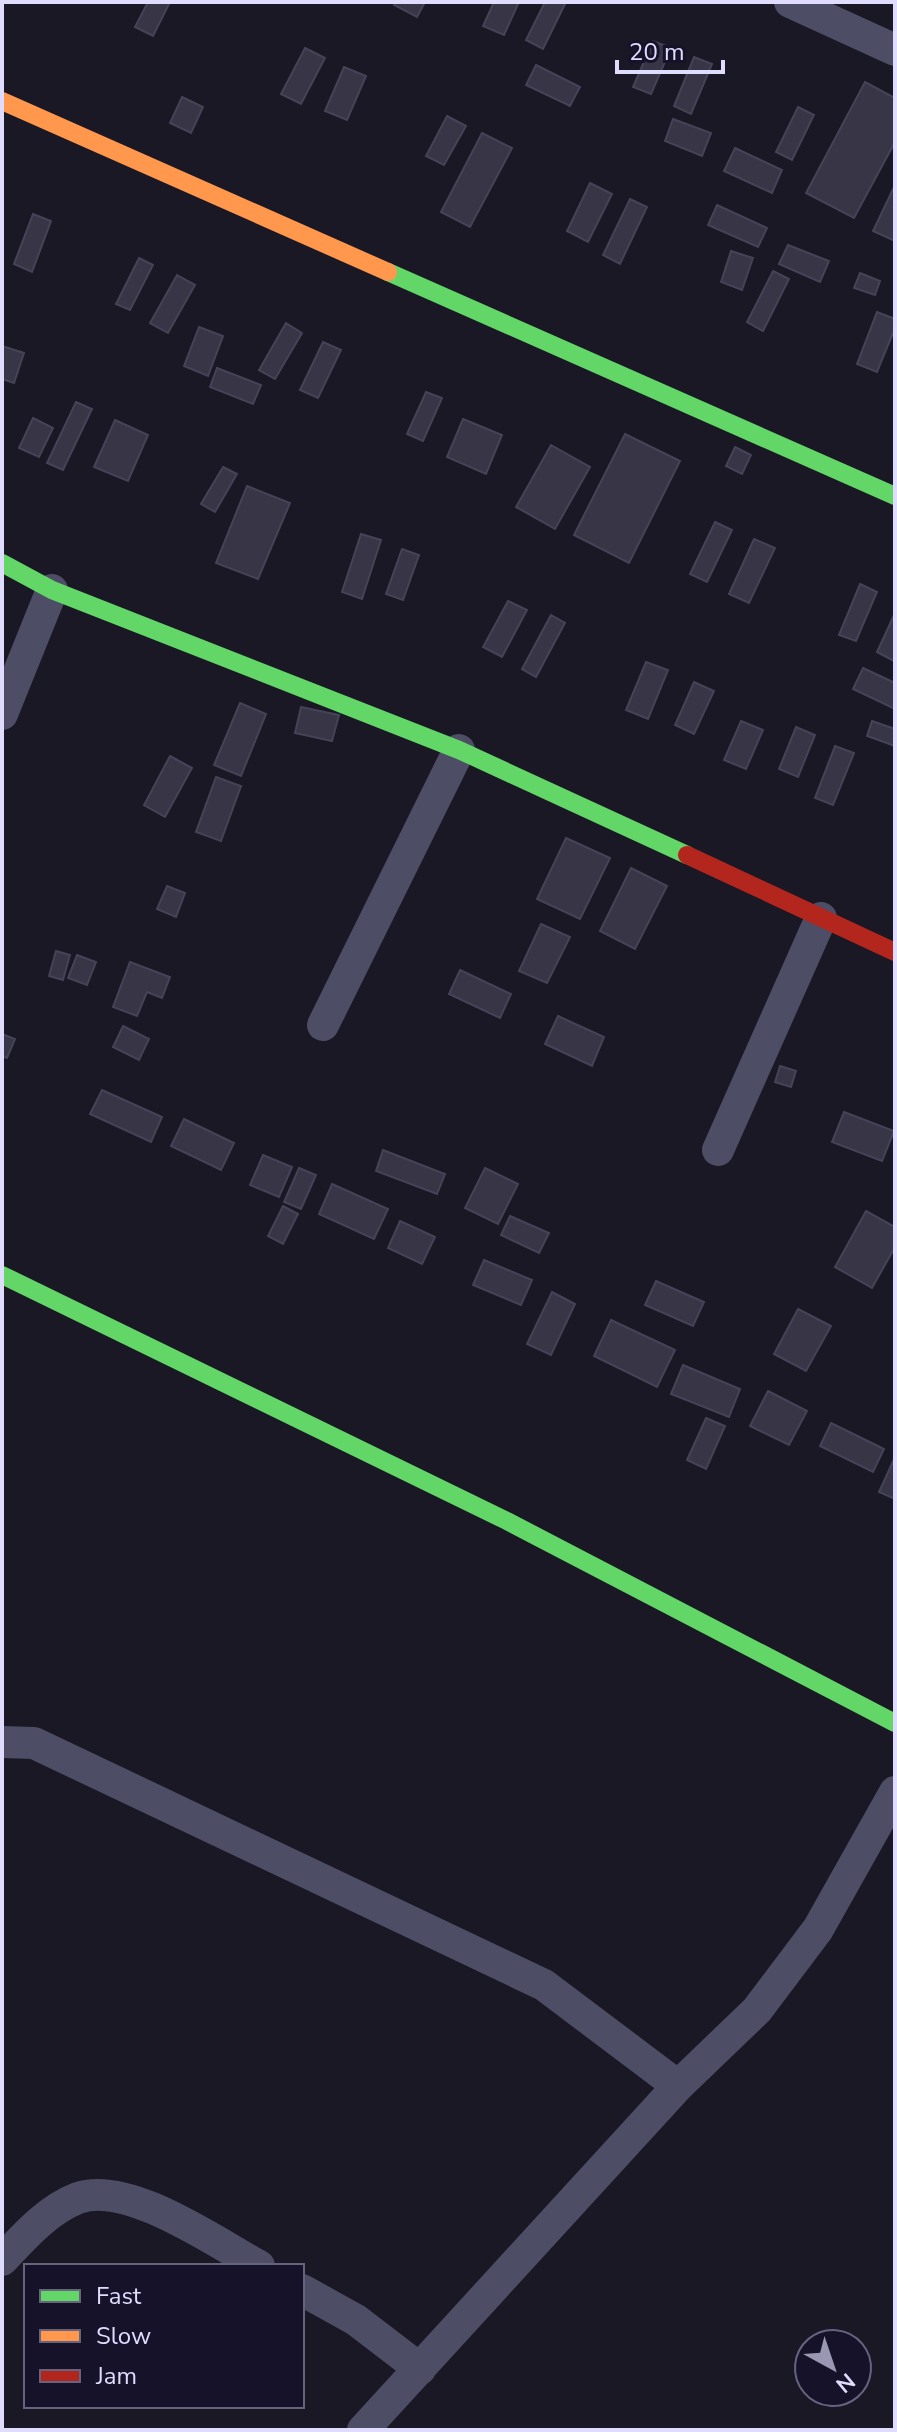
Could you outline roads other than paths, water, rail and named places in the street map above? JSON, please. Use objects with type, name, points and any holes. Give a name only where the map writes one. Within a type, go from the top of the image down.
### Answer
[{"type":"street","points":[[790,2],[895,50]]},
{"type":"street","points":[[2,101],[895,496]]},
{"type":"street","points":[[2,563],[52,590],[459,750],[895,952]]},
{"type":"street","points":[[2,714],[52,590]]},
{"type":"street","points":[[323,1025],[459,750]]},
{"type":"street","points":[[718,1150],[821,918]]},
{"type":"street","points":[[2,1275],[507,1521],[893,1716]]},
{"type":"street","points":[[2,1742],[34,1743],[544,1985],[678,2086]]},
{"type":"street","points":[[363,2430],[678,2086],[757,2010],[818,1929],[895,1792]]},
{"type":"street","points":[[2,2260],[38,2222],[79,2197],[117,2195],[152,2207],[255,2264]]},
{"type":"street","points":[[304,2291],[356,2320],[420,2369]]}]
